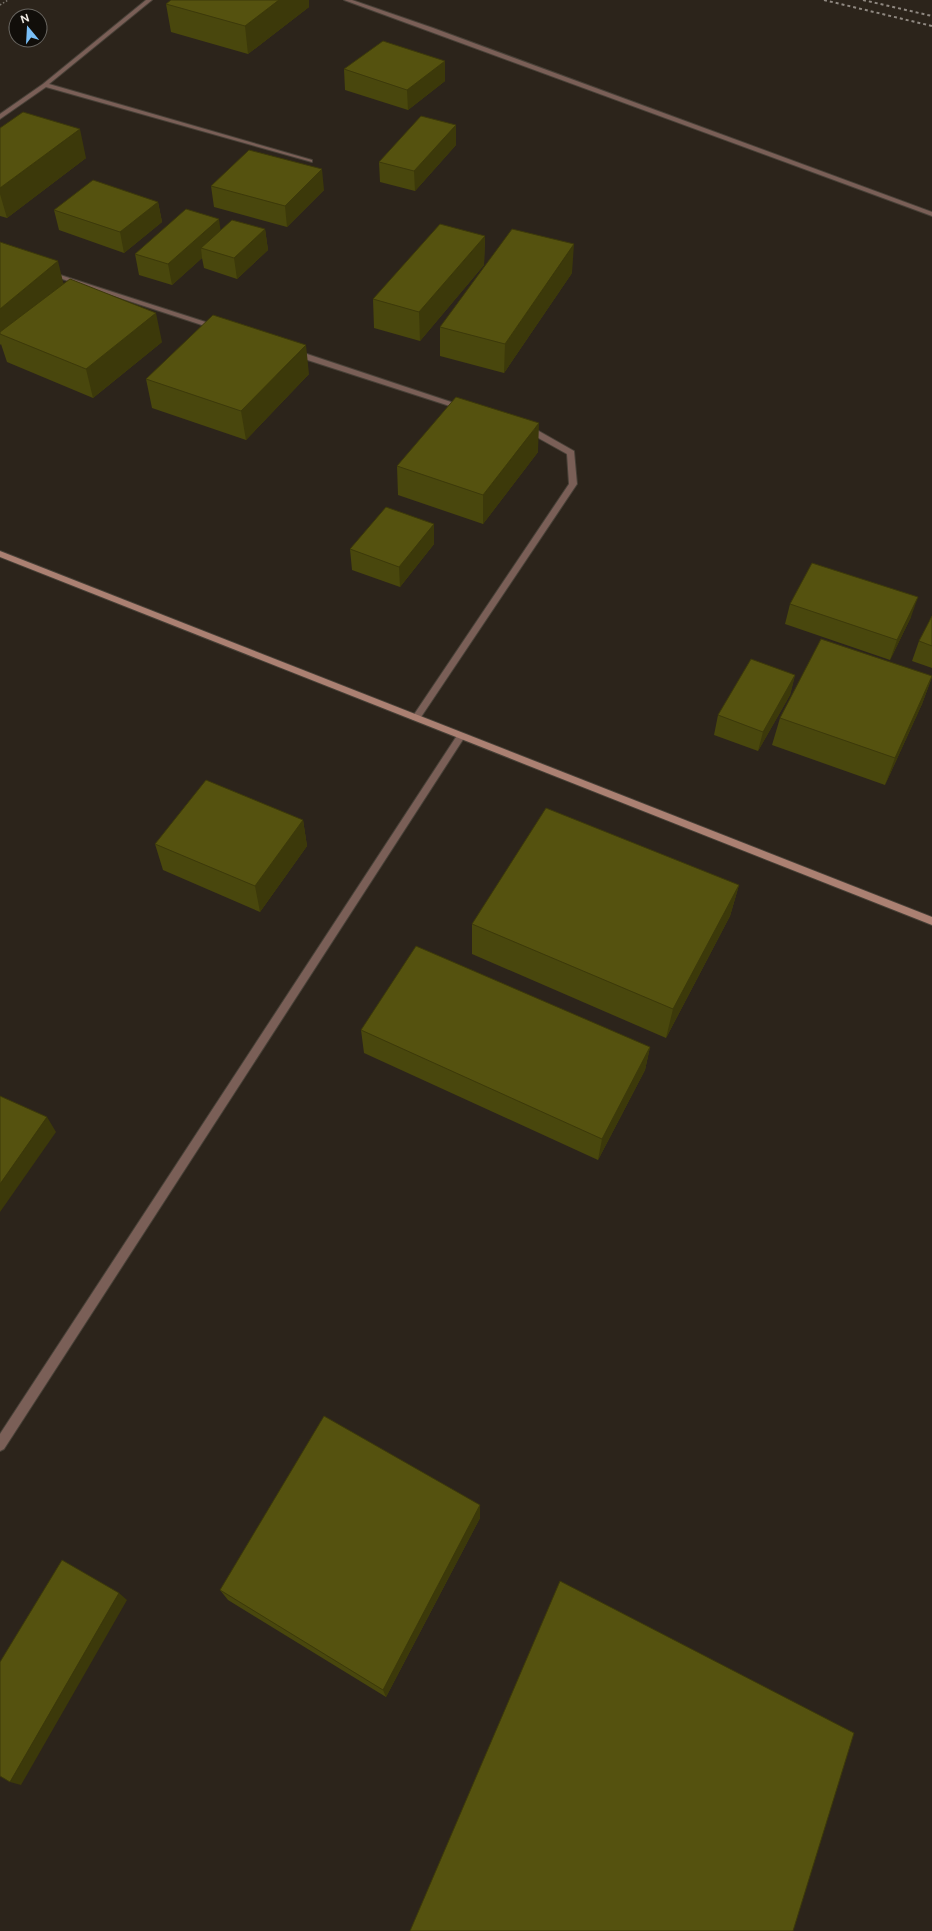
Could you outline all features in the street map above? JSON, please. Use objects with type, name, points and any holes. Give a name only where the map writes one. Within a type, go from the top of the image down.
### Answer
[{"type":"street","points":[[0,117],[45,85],[149,0]]},
{"type":"street","points":[[347,0],[438,32],[932,214]]},
{"type":"street","points":[[45,85],[310,161]]},
{"type":"street","points":[[45,272],[225,330]]},
{"type":"street","points":[[285,349],[473,410]]},
{"type":"street","points":[[416,718],[573,484],[571,453],[533,430],[518,425]]},
{"type":"street","points":[[0,554],[932,921]]},
{"type":"street","points":[[0,1445],[460,736]]},
{"type":"path","points":[[0,5],[8,0]]},
{"type":"building","points":[[171,0],[279,0],[245,26],[166,4]]},
{"type":"building","points":[[383,41],[445,61],[407,90],[344,69]]},
{"type":"building","points":[[23,112],[80,129],[0,188],[0,128]]},
{"type":"building","points":[[421,116],[456,125],[414,171],[379,162]]},
{"type":"building","points":[[249,150],[322,169],[285,206],[211,186]]},
{"type":"building","points":[[93,180],[158,202],[120,232],[54,210]]},
{"type":"building","points":[[186,209],[219,219],[168,264],[135,254]]},
{"type":"building","points":[[232,220],[265,229],[234,258],[201,248]]},
{"type":"building","points":[[440,224],[485,236],[419,312],[373,299]]},
{"type":"building","points":[[512,229],[574,244],[505,344],[440,327]]},
{"type":"building","points":[[0,242],[58,261],[0,309]]},
{"type":"building","points":[[70,279],[156,313],[86,369],[0,334],[0,332]]},
{"type":"building","points":[[213,315],[306,345],[241,411],[146,379]]},
{"type":"building","points":[[456,397],[539,423],[483,495],[397,466]]},
{"type":"building","points":[[386,507],[434,524],[399,567],[350,549]]},
{"type":"building","points":[[812,563],[918,597],[897,640],[790,604]]},
{"type":"building","points":[[932,616],[932,646],[919,641]]},
{"type":"building","points":[[821,639],[932,676],[895,758],[780,718]]},
{"type":"building","points":[[751,659],[795,675],[763,732],[718,715]]},
{"type":"building","points":[[206,780],[303,820],[255,886],[155,844]]},
{"type":"building","points":[[546,808],[739,885],[673,1009],[472,924]]},
{"type":"building","points":[[416,946],[650,1047],[602,1139],[361,1030]]},
{"type":"building","points":[[0,1096],[47,1117],[0,1184]]},
{"type":"building","points":[[324,1416],[480,1505],[383,1690],[220,1590]]},
{"type":"building","points":[[62,1560],[119,1593],[10,1782],[0,1776],[0,1662]]},
{"type":"building","points":[[560,1581],[854,1733],[793,1931],[410,1931]]},
{"type":"railway","points":[[824,0],[932,26]]},
{"type":"railway","points":[[863,0],[932,16]]}]
